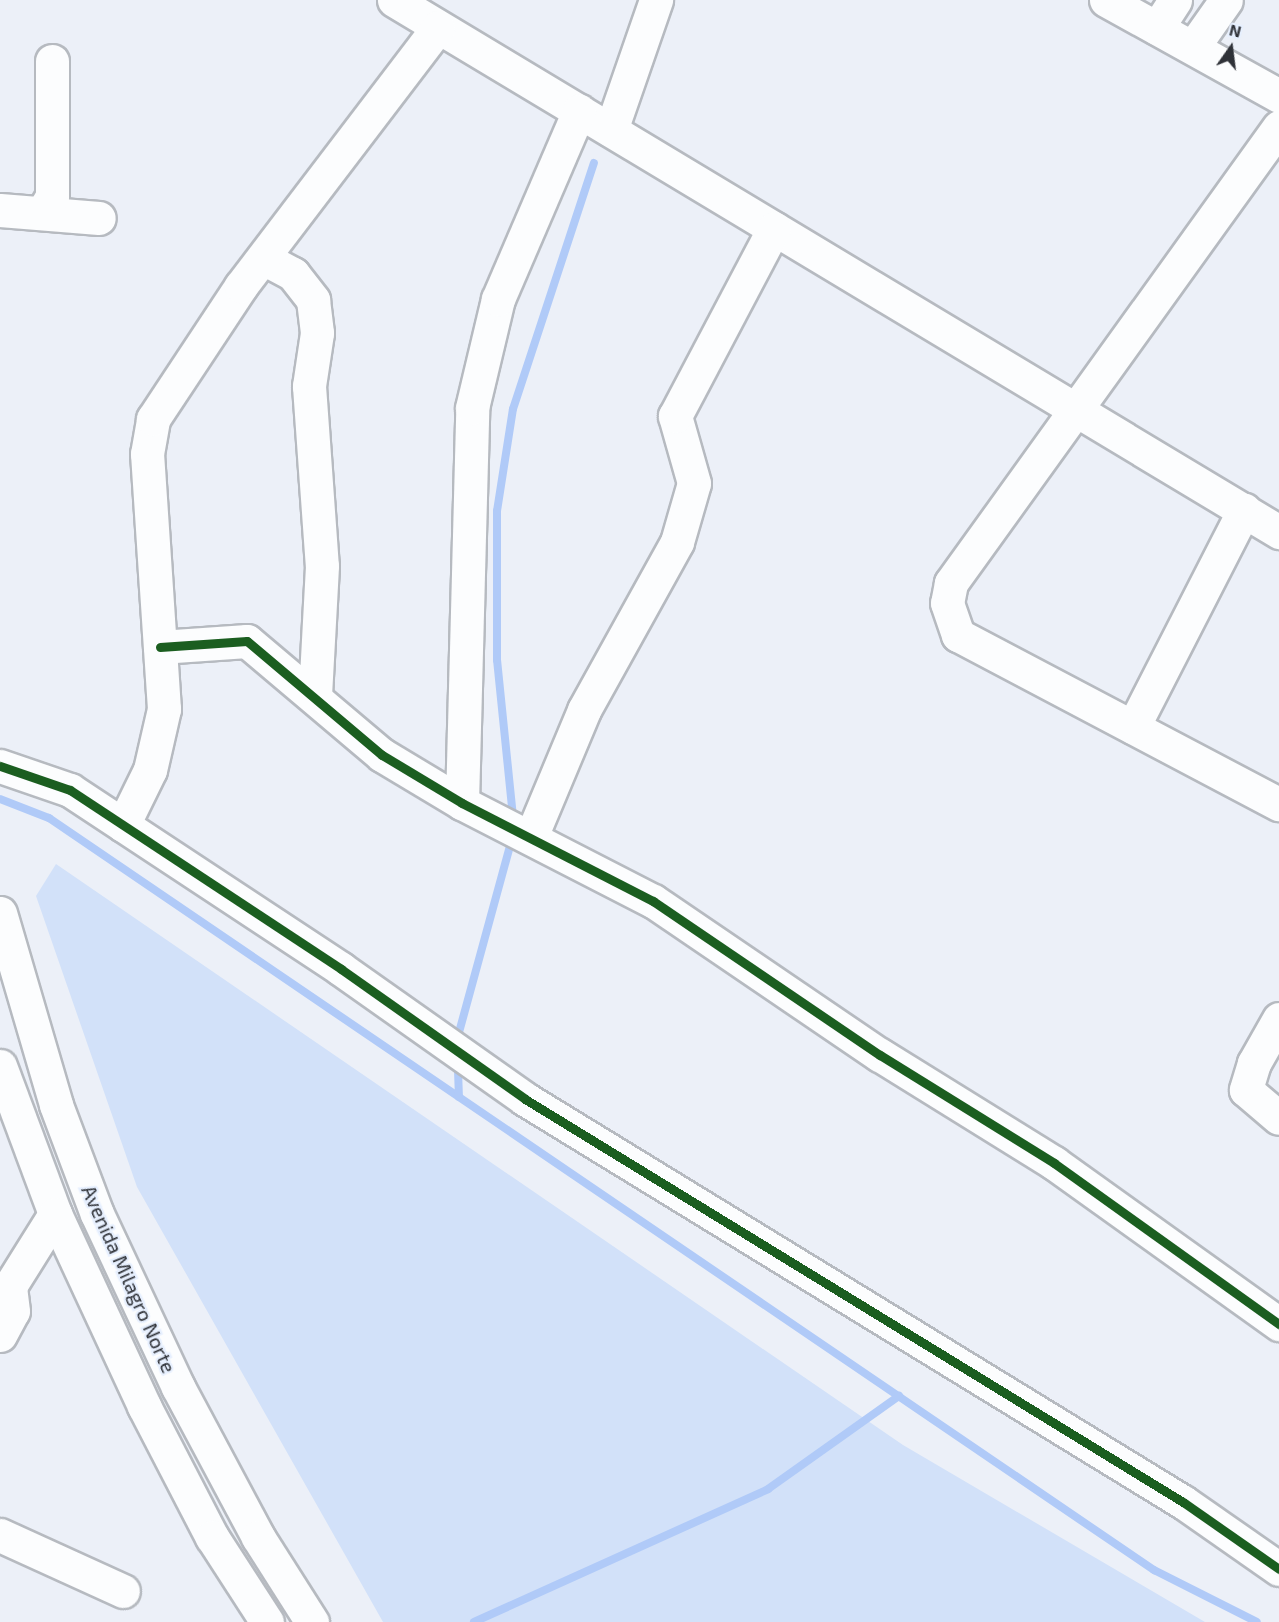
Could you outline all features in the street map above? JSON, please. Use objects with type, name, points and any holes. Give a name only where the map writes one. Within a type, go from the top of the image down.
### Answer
[{"type":"street","points":[[394,0],[1279,532]]},
{"type":"street","points":[[611,130],[656,0]]},
{"type":"street","points":[[1106,0],[1279,96]]},
{"type":"street","points":[[1157,28],[1175,0]]},
{"type":"street","points":[[1193,47],[1227,0]]},
{"type":"street","points":[[123,825],[160,740],[164,709],[147,454],[153,419],[263,258],[438,27]]},
{"type":"street","points":[[44,210],[52,196],[52,61]]},
{"type":"street","points":[[462,803],[472,408],[498,299],[579,111]]},
{"type":"street","points":[[1279,128],[1080,411],[951,583],[947,603],[958,635],[1279,804]]},
{"type":"street","points":[[0,210],[44,210],[99,218]]},
{"type":"street","points":[[531,837],[584,710],[676,542],[694,483],[675,416],[774,228]]},
{"type":"street","points":[[263,258],[293,274],[313,300],[317,333],[309,386],[322,566],[315,694]]},
{"type":"street","points":[[1133,727],[1244,510]]},
{"type":"street","points":[[160,647],[247,641],[315,694],[382,755],[462,803],[653,901],[880,1055],[1054,1164],[1279,1324]]},
{"type":"street","points":[[0,766],[70,790],[341,969],[525,1100],[1183,1502],[1279,1569]]},
{"type":"street","name":"Avenida Milagro Norte","points":[[0,913],[56,1105],[97,1214],[178,1387],[258,1538],[312,1622]]},
{"type":"street","points":[[1279,1019],[1254,1063],[1246,1090],[1279,1118]]},
{"type":"street","name":"Avenida Milagro Norte","points":[[0,1066],[55,1214],[185,1487],[267,1622]]},
{"type":"street","points":[[0,1335],[13,1311],[5,1283],[55,1214]]},
{"type":"street","points":[[0,1535],[123,1591]]},
{"type":"shaded area","points":[[56,864],[903,1445],[1205,1622],[383,1622],[137,1187],[36,896]]},
{"type":"waterway","points":[[513,817],[497,660],[497,511],[513,409],[594,163]]},
{"type":"waterway","points":[[0,799],[49,818],[1154,1570],[1257,1622]]},
{"type":"waterway","points":[[458,1036],[511,842]]},
{"type":"waterway","points":[[458,1070],[459,1097]]},
{"type":"waterway","points":[[474,1622],[768,1489],[899,1396]]},
{"type":"cycle path","points":[[160,647],[247,641],[382,755],[462,803],[653,901],[880,1055],[1054,1163],[1279,1324]]},
{"type":"cycle path","points":[[0,766],[70,790],[341,969],[525,1099],[1183,1502],[1279,1569]]}]
